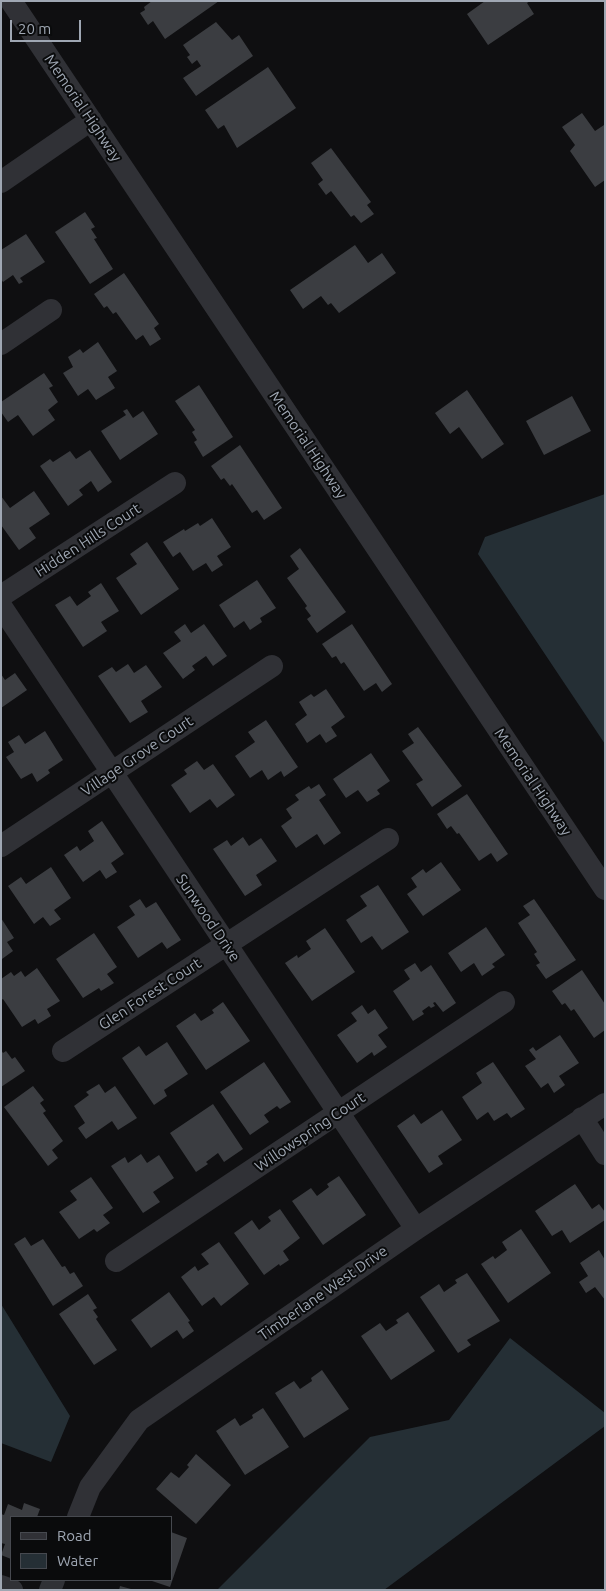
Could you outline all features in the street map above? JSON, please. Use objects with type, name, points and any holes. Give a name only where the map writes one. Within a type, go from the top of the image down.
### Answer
[{"type":"street","name":"Memorial Highway","points":[[12,1],[605,889]]},
{"type":"street","points":[[1,182],[91,120]]},
{"type":"street","points":[[1,344],[51,310]]},
{"type":"street","name":"Hidden Hills Court","points":[[1,596],[175,483]]},
{"type":"street","name":"Sunwood Drive","points":[[1,606],[416,1229]]},
{"type":"street","name":"Village Grove Court","points":[[1,846],[272,666]]},
{"type":"street","name":"Glen Forest Court","points":[[63,1050],[388,839]]},
{"type":"street","name":"Willowspring Court","points":[[116,1261],[504,1002]]},
{"type":"street","name":"Timberlane West Drive","points":[[78,1516],[90,1487],[139,1420],[416,1229],[605,1104]]},
{"type":"street","points":[[582,1118],[605,1154]]},
{"type":"street","points":[[1,1586],[12,1590]]},
{"type":"water","points":[[605,494],[605,744],[478,554],[485,537]]},
{"type":"water","points":[[1,1304],[70,1416],[51,1462],[1,1443]]},
{"type":"water","points":[[510,1338],[605,1413],[605,1426],[384,1590],[217,1590],[370,1437],[449,1420]]},
{"type":"building","points":[[152,1],[219,1],[165,39],[153,21],[148,25],[140,13]]},
{"type":"building","points":[[485,1],[530,1],[527,3],[534,14],[488,45],[467,14]]},
{"type":"building","points":[[216,22],[232,40],[239,35],[253,56],[196,96],[183,78],[201,66],[197,60],[192,64],[187,57],[190,55],[183,45]]},
{"type":"building","points":[[268,67],[296,108],[237,148],[224,125],[218,129],[205,110]]},
{"type":"building","points":[[582,113],[595,131],[604,125],[605,127],[605,180],[595,187],[570,151],[575,145],[562,127]]},
{"type":"building","points":[[331,148],[371,202],[367,205],[374,214],[361,223],[354,215],[351,217],[331,191],[326,195],[318,184],[323,180],[311,163]]},
{"type":"building","points":[[85,212],[95,227],[91,229],[97,238],[94,239],[113,269],[90,284],[55,232]]},
{"type":"building","points":[[26,234],[45,262],[20,278],[23,282],[19,284],[13,275],[3,282],[1,279],[1,250]]},
{"type":"building","points":[[355,245],[368,263],[382,253],[396,273],[339,313],[331,303],[328,305],[321,296],[303,309],[290,290]]},
{"type":"building","points":[[124,273],[159,324],[154,328],[161,339],[150,346],[143,335],[136,340],[116,312],[113,314],[107,306],[104,308],[94,294]]},
{"type":"building","points":[[98,342],[117,371],[108,377],[115,388],[96,400],[88,389],[78,396],[63,373],[73,367],[68,357],[80,349],[83,353]]},
{"type":"building","points":[[44,373],[53,386],[49,388],[58,402],[48,410],[55,420],[33,436],[18,415],[8,422],[1,412],[1,402]]},
{"type":"building","points":[[199,385],[233,437],[203,457],[194,442],[197,440],[192,432],[195,430],[175,401]]},
{"type":"building","points":[[467,390],[504,444],[482,459],[459,427],[450,434],[435,413]]},
{"type":"building","points":[[572,396],[591,431],[544,455],[526,421]]},
{"type":"building","points":[[127,409],[133,418],[143,411],[158,434],[120,460],[101,431],[126,415],[123,411]]},
{"type":"building","points":[[240,445],[282,508],[264,520],[257,510],[252,513],[232,484],[230,486],[224,478],[221,480],[211,466]]},
{"type":"building","points":[[90,450],[112,482],[98,492],[91,481],[79,490],[83,495],[68,506],[40,466],[50,459],[53,462],[70,451],[76,459]]},
{"type":"building","points":[[34,491],[50,514],[29,528],[36,538],[19,550],[1,525],[1,496],[10,508]]},
{"type":"building","points":[[212,518],[231,547],[217,556],[223,565],[212,572],[206,563],[193,571],[180,552],[173,557],[163,542],[184,529],[185,531],[198,523],[200,526]]},
{"type":"building","points":[[147,542],[179,589],[141,615],[116,578],[137,564],[130,554]]},
{"type":"building","points":[[300,548],[346,612],[317,633],[307,619],[311,616],[305,608],[307,606],[287,578],[299,569],[290,556]]},
{"type":"building","points":[[257,580],[276,608],[260,618],[262,622],[250,630],[244,621],[234,628],[219,605]]},
{"type":"building","points":[[101,583],[119,611],[101,622],[107,631],[83,647],[55,605],[70,596],[77,606],[91,596],[88,592]]},
{"type":"building","points":[[185,624],[191,633],[204,624],[227,656],[213,666],[206,656],[192,666],[195,670],[183,679],[163,653],[181,641],[174,632]]},
{"type":"building","points":[[352,624],[392,684],[382,692],[376,683],[364,691],[344,662],[341,664],[336,656],[332,658],[322,644]]},
{"type":"building","points":[[128,664],[134,673],[146,665],[162,687],[141,701],[148,712],[130,723],[98,676],[112,667],[116,672]]},
{"type":"building","points":[[15,673],[27,690],[1,708],[1,674],[5,680]]},
{"type":"building","points":[[326,689],[345,717],[331,727],[337,736],[326,743],[320,734],[307,743],[295,724],[307,715],[299,702],[311,694],[314,697]]},
{"type":"building","points":[[266,720],[298,767],[284,777],[281,771],[268,780],[262,770],[250,778],[235,756],[255,742],[248,732]]},
{"type":"building","points":[[418,727],[462,786],[432,807],[416,784],[423,780],[402,751],[414,743],[408,734]]},
{"type":"building","points":[[45,731],[63,760],[48,770],[50,773],[37,782],[32,773],[21,779],[6,757],[14,752],[8,742],[19,735],[25,744]]},
{"type":"building","points":[[371,753],[390,781],[377,790],[380,794],[367,802],[358,790],[346,798],[333,779]]},
{"type":"building","points":[[197,761],[204,770],[213,764],[235,795],[217,808],[210,799],[190,813],[171,785],[187,774],[184,770]]},
{"type":"building","points":[[319,784],[326,795],[319,800],[341,833],[324,845],[317,834],[296,848],[281,826],[292,818],[286,809],[299,800],[295,795],[309,786],[311,789]]},
{"type":"building","points":[[467,794],[508,854],[497,862],[491,853],[479,861],[459,833],[457,834],[451,826],[447,829],[437,814]]},
{"type":"building","points":[[102,821],[124,854],[111,863],[117,872],[106,879],[100,870],[83,882],[64,855],[77,846],[80,851],[94,841],[88,831]]},
{"type":"building","points":[[243,837],[249,846],[261,838],[277,861],[256,875],[262,885],[245,896],[213,849],[227,840],[231,846]]},
{"type":"building","points":[[441,862],[461,890],[423,916],[407,894],[417,887],[411,878],[423,869],[426,873]]},
{"type":"building","points":[[51,867],[71,898],[54,910],[61,919],[50,926],[43,917],[34,924],[8,886],[21,877],[26,884]]},
{"type":"building","points":[[378,885],[409,932],[382,950],[372,936],[361,943],[346,920],[367,906],[360,896]]},
{"type":"building","points":[[140,899],[146,908],[156,902],[181,940],[167,949],[162,942],[138,958],[117,927],[135,915],[129,906]]},
{"type":"building","points":[[534,899],[576,960],[546,979],[536,965],[540,963],[534,954],[537,952],[518,923],[530,915],[523,906]]},
{"type":"building","points":[[1,918],[14,938],[7,942],[13,951],[2,959]]},
{"type":"building","points":[[486,927],[505,955],[492,964],[495,967],[482,976],[474,963],[461,972],[448,953]]},
{"type":"building","points":[[325,928],[355,972],[312,1001],[285,963],[297,955],[298,958],[311,949],[306,941]]},
{"type":"building","points":[[94,933],[117,967],[107,974],[114,983],[101,991],[99,988],[83,998],[56,959]]},
{"type":"building","points":[[415,963],[421,972],[431,965],[456,1003],[443,1012],[435,1002],[433,1003],[435,1006],[431,1008],[429,1006],[422,1011],[424,1014],[413,1021],[393,991],[410,979],[404,970]]},
{"type":"building","points":[[37,968],[60,1001],[47,1009],[51,1016],[38,1024],[35,1019],[22,1027],[3,999],[1,1000],[1,979],[11,972],[14,976],[21,971],[25,977]]},
{"type":"building","points":[[582,970],[605,1004],[605,1030],[594,1038],[574,1009],[571,1011],[565,1003],[562,1005],[552,991]]},
{"type":"building","points":[[223,1002],[250,1041],[206,1070],[176,1026],[195,1013],[201,1021],[214,1013],[212,1010]]},
{"type":"building","points":[[362,1005],[368,1014],[375,1009],[388,1028],[378,1035],[387,1047],[374,1056],[372,1052],[357,1063],[337,1035],[357,1021],[351,1013]]},
{"type":"building","points":[[560,1035],[579,1063],[559,1076],[565,1085],[554,1093],[548,1083],[541,1088],[525,1066],[536,1059],[529,1050],[533,1047],[536,1051]]},
{"type":"building","points":[[167,1042],[188,1074],[164,1090],[167,1096],[154,1105],[122,1058],[139,1046],[146,1056]]},
{"type":"building","points":[[1,1050],[3,1053],[6,1051],[12,1059],[15,1057],[25,1071],[1,1087]]},
{"type":"building","points":[[264,1062],[291,1102],[280,1109],[277,1106],[264,1115],[269,1122],[250,1135],[220,1092]]},
{"type":"building","points":[[493,1062],[525,1109],[511,1118],[507,1113],[494,1121],[488,1112],[477,1120],[462,1097],[482,1083],[476,1073]]},
{"type":"building","points":[[99,1084],[105,1093],[115,1086],[137,1118],[118,1130],[112,1121],[86,1139],[78,1128],[85,1123],[74,1106],[89,1095],[86,1092]]},
{"type":"building","points":[[33,1086],[44,1100],[40,1103],[46,1111],[43,1113],[63,1141],[52,1150],[58,1158],[48,1166],[4,1107]]},
{"type":"building","points":[[213,1104],[243,1149],[224,1162],[218,1153],[206,1162],[208,1164],[196,1172],[170,1133]]},
{"type":"building","points":[[442,1110],[462,1140],[438,1156],[443,1164],[429,1173],[397,1126],[414,1114],[421,1124]]},
{"type":"building","points":[[141,1154],[147,1163],[159,1155],[174,1178],[153,1192],[160,1202],[143,1213],[111,1166],[125,1157],[128,1163]]},
{"type":"building","points":[[339,1176],[366,1215],[323,1245],[292,1201],[311,1188],[317,1196],[329,1187],[327,1184]]},
{"type":"building","points":[[91,1177],[113,1208],[103,1215],[110,1223],[97,1232],[94,1229],[79,1239],[59,1212],[77,1200],[70,1191]]},
{"type":"building","points":[[575,1184],[592,1209],[599,1204],[605,1212],[605,1220],[570,1243],[562,1230],[552,1236],[535,1211]]},
{"type":"building","points":[[280,1209],[300,1238],[283,1251],[289,1260],[280,1266],[279,1264],[264,1275],[234,1233],[252,1220],[259,1230],[271,1221],[268,1217]]},
{"type":"building","points":[[521,1229],[551,1273],[508,1303],[481,1264],[493,1256],[495,1259],[507,1250],[502,1242]]},
{"type":"building","points":[[25,1237],[31,1246],[43,1239],[62,1267],[65,1266],[70,1274],[74,1272],[83,1286],[53,1306],[14,1244]]},
{"type":"building","points":[[219,1242],[249,1284],[221,1306],[214,1297],[202,1306],[181,1277],[195,1266],[198,1271],[209,1264],[201,1254]]},
{"type":"building","points":[[599,1250],[605,1260],[605,1300],[595,1287],[586,1293],[579,1282],[588,1276],[580,1263]]},
{"type":"building","points":[[467,1273],[500,1321],[467,1340],[471,1345],[458,1353],[420,1297],[439,1284],[444,1292],[457,1283],[455,1280]]},
{"type":"building","points":[[169,1292],[190,1321],[188,1322],[194,1331],[183,1339],[177,1330],[151,1348],[131,1320]]},
{"type":"building","points":[[88,1294],[97,1308],[93,1310],[98,1317],[96,1319],[117,1350],[94,1365],[59,1314]]},
{"type":"building","points":[[408,1312],[435,1351],[391,1380],[361,1336],[380,1323],[386,1331],[398,1323],[396,1320]]},
{"type":"building","points":[[322,1370],[349,1409],[304,1438],[275,1393],[294,1381],[300,1389],[312,1381],[311,1378]]},
{"type":"building","points":[[263,1408],[289,1447],[245,1475],[216,1431],[235,1418],[240,1426],[253,1418],[252,1415]]},
{"type":"building","points":[[196,1454],[231,1485],[196,1524],[156,1489],[171,1472],[179,1478],[189,1467],[187,1465]]},
{"type":"building","points":[[24,1503],[40,1509],[37,1516],[10,1516],[10,1559],[1,1555],[5,1544],[1,1543],[1,1514],[4,1515],[8,1504],[22,1510]]},
{"type":"building","points":[[172,1532],[187,1538],[170,1587],[152,1581],[172,1581]]},
{"type":"building","points":[[120,1586],[131,1589],[131,1590],[119,1590]]}]
